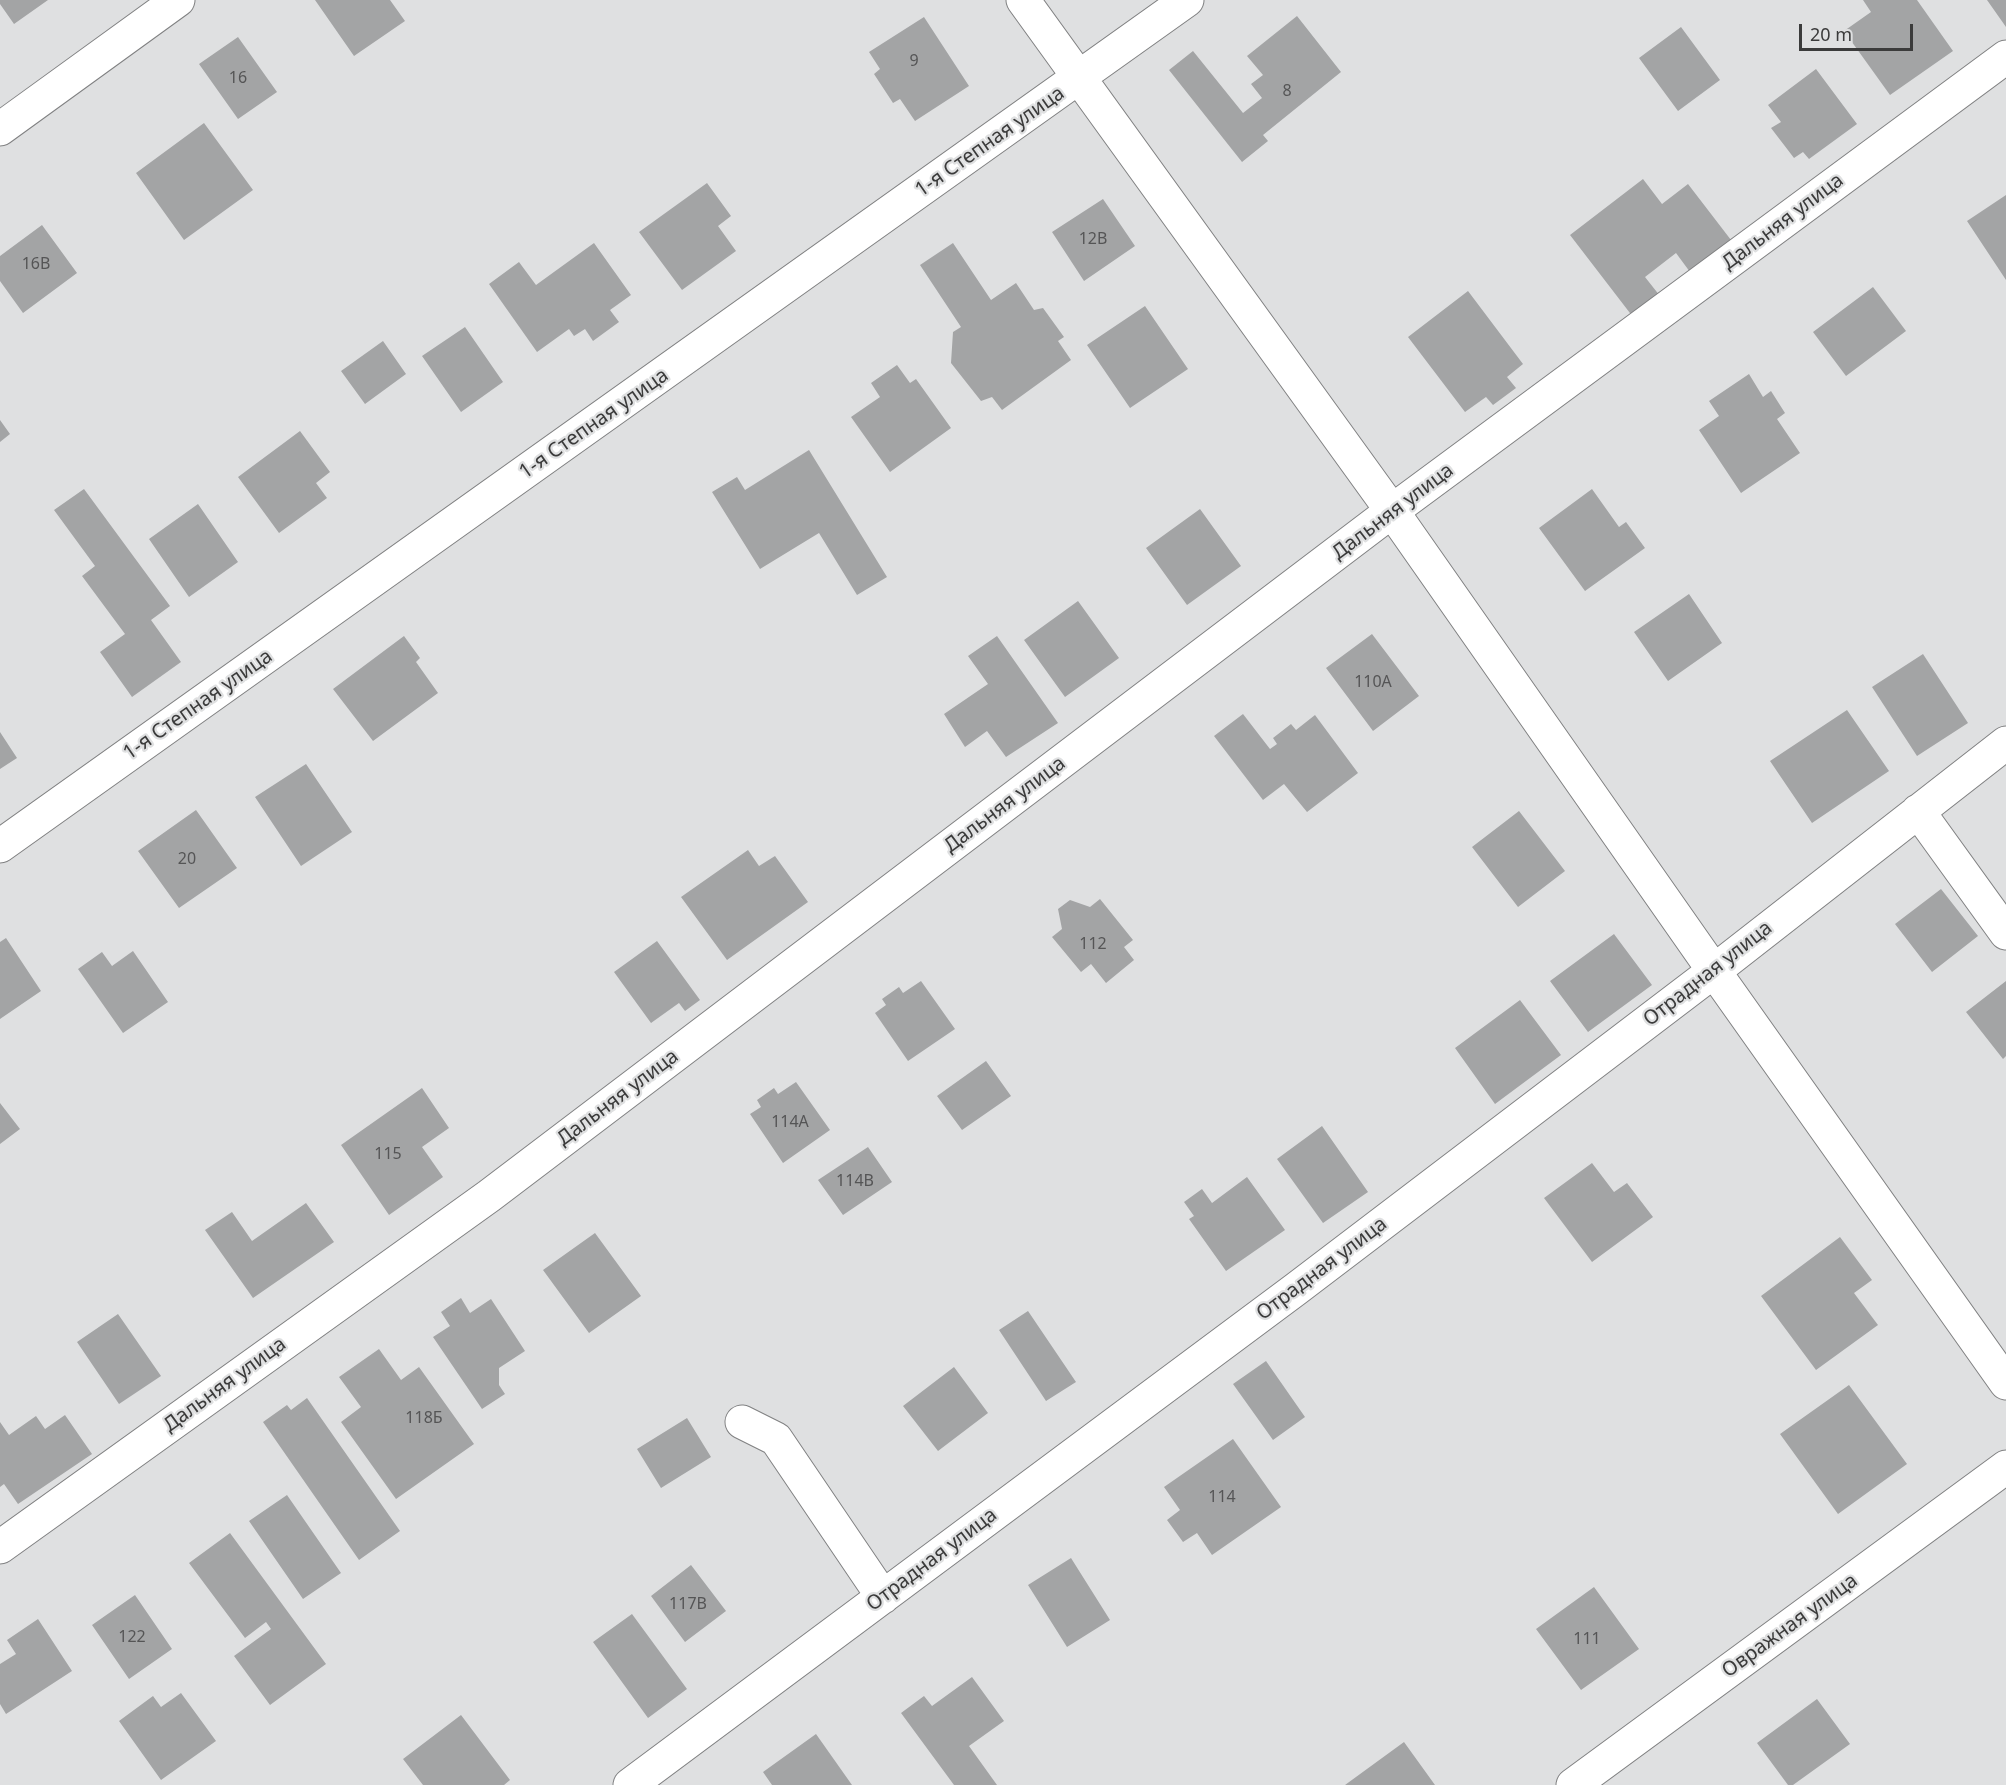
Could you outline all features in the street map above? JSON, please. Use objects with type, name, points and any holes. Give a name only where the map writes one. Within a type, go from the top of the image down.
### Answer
[{"type":"street","points":[[0,129],[178,0]]},
{"type":"street","points":[[1023,0],[1392,512],[2006,1383]]},
{"type":"street","name":"1-я Степная улица","points":[[0,846],[1187,0]]},
{"type":"street","name":"Дальняя улица","points":[[0,1547],[489,1196],[1392,512],[2006,57]]},
{"type":"street","name":"Отрадная улица","points":[[630,1785],[1296,1289],[1714,971],[2006,743]]},
{"type":"street","points":[[1918,811],[2006,933]]},
{"type":"street","points":[[742,1422],[776,1439],[883,1597]]},
{"type":"street","name":"Овражная улица","points":[[1573,1785],[2006,1467]]},
{"type":"building","points":[[0,0],[48,0],[14,24],[0,4]]},
{"type":"building","points":[[315,0],[390,0],[405,21],[354,56]]},
{"type":"building","points":[[1863,0],[1917,0],[1953,51],[1890,95],[1844,31],[1871,12]]},
{"type":"building","points":[[1987,0],[2006,0],[2006,27]]},
{"type":"building","points":[[1297,16],[1341,72],[1263,135],[1268,141],[1242,162],[1169,70],[1193,51],[1243,113],[1262,98],[1251,84],[1263,75],[1247,56]]},
{"type":"building","points":[[924,17],[969,86],[915,121],[900,99],[893,103],[874,74],[880,69],[869,52]]},
{"type":"building","points":[[1681,27],[1720,80],[1678,111],[1639,58]]},
{"type":"building","points":[[238,37],[277,92],[238,119],[199,64]]},
{"type":"building","points":[[1816,69],[1857,124],[1809,159],[1803,152],[1794,158],[1771,128],[1781,122],[1768,105]]},
{"type":"building","points":[[204,123],[253,190],[184,240],[136,173]]},
{"type":"building","points":[[1643,179],[1662,204],[1688,184],[1731,240],[1690,272],[1676,253],[1645,277],[1660,296],[1633,317],[1570,235]]},
{"type":"building","points":[[707,183],[731,216],[718,226],[736,251],[682,290],[639,232]]},
{"type":"building","points":[[2006,195],[2006,280],[1967,221]]},
{"type":"building","points":[[1103,199],[1135,246],[1084,281],[1052,232]]},
{"type":"building","points":[[42,225],[77,273],[23,313],[0,281],[0,256]]},
{"type":"building","points":[[594,243],[631,295],[610,310],[619,322],[593,341],[585,329],[574,336],[569,329],[537,352],[489,284],[519,262],[536,285]]},
{"type":"building","points":[[953,243],[991,300],[1016,283],[1034,310],[1043,308],[1064,337],[1058,341],[1071,360],[1002,410],[992,397],[981,401],[951,363],[953,332],[961,327],[920,265]]},
{"type":"building","points":[[1873,287],[1906,331],[1846,376],[1813,332]]},
{"type":"building","points":[[1468,291],[1523,364],[1507,377],[1516,388],[1493,405],[1486,397],[1465,412],[1408,337]]},
{"type":"building","points":[[1145,306],[1188,369],[1130,408],[1087,345]]},
{"type":"building","points":[[465,327],[503,382],[461,412],[422,356]]},
{"type":"building","points":[[383,341],[406,374],[365,404],[341,371]]},
{"type":"building","points":[[897,365],[910,383],[916,379],[951,428],[890,472],[851,417],[880,397],[871,383]]},
{"type":"building","points":[[1749,374],[1763,397],[1771,391],[1785,413],[1777,419],[1800,453],[1741,493],[1699,430],[1719,416],[1709,401]]},
{"type":"building","points":[[0,420],[10,434],[0,442]]},
{"type":"building","points":[[300,431],[330,472],[316,483],[327,498],[279,533],[238,477]]},
{"type":"building","points":[[809,450],[887,577],[857,595],[819,533],[760,569],[712,492],[737,477],[745,490]]},
{"type":"building","points":[[84,489],[170,606],[151,620],[181,662],[132,697],[100,652],[125,634],[82,576],[95,566],[54,510]]},
{"type":"building","points":[[1592,489],[1619,527],[1626,522],[1645,548],[1585,591],[1539,528]]},
{"type":"building","points":[[198,504],[238,562],[189,597],[149,539]]},
{"type":"building","points":[[1200,509],[1241,566],[1187,605],[1146,548]]},
{"type":"building","points":[[1689,594],[1722,643],[1668,681],[1634,632]]},
{"type":"building","points":[[1078,601],[1119,658],[1065,697],[1024,640]]},
{"type":"building","points":[[1372,634],[1419,696],[1373,731],[1326,668]]},
{"type":"building","points":[[404,636],[420,658],[416,662],[438,693],[373,741],[333,689]]},
{"type":"building","points":[[997,636],[1058,723],[1006,757],[987,731],[965,747],[944,714],[988,684],[968,656]]},
{"type":"building","points":[[1923,654],[1968,723],[1917,756],[1872,687]]},
{"type":"building","points":[[1847,710],[1889,771],[1812,823],[1770,761]]},
{"type":"building","points":[[1243,714],[1270,749],[1277,744],[1273,738],[1291,724],[1296,730],[1315,715],[1358,773],[1307,812],[1284,784],[1263,800],[1214,736]]},
{"type":"building","points":[[0,732],[17,758],[0,769]]},
{"type":"building","points":[[306,764],[352,832],[301,866],[255,797]]},
{"type":"building","points":[[196,810],[237,868],[179,908],[138,851]]},
{"type":"building","points":[[1519,811],[1565,871],[1518,907],[1472,847]]},
{"type":"building","points":[[748,850],[759,866],[775,856],[808,902],[727,960],[681,897]]},
{"type":"building","points":[[1941,889],[1978,936],[1932,972],[1895,924]]},
{"type":"building","points":[[1100,899],[1133,940],[1124,947],[1134,960],[1106,983],[1091,964],[1081,972],[1052,937],[1062,929],[1058,909],[1070,900],[1090,907]]},
{"type":"building","points":[[1614,934],[1652,985],[1588,1032],[1550,981]]},
{"type":"building","points":[[6,938],[41,991],[0,1019],[0,942]]},
{"type":"building","points":[[657,941],[700,1000],[685,1011],[679,1003],[651,1023],[614,972]]},
{"type":"building","points":[[133,951],[168,1002],[123,1033],[78,969],[102,952],[112,966]]},
{"type":"building","points":[[921,981],[955,1029],[908,1061],[875,1013],[886,1005],[882,999],[899,987],[903,993]]},
{"type":"building","points":[[2006,981],[2006,1056],[2003,1059],[1966,1012]]},
{"type":"building","points":[[1520,1000],[1561,1055],[1495,1104],[1455,1048]]},
{"type":"building","points":[[986,1061],[1011,1096],[962,1130],[937,1096]]},
{"type":"building","points":[[796,1082],[830,1130],[783,1163],[750,1114],[761,1107],[757,1100],[774,1088],[778,1094]]},
{"type":"building","points":[[422,1088],[449,1128],[422,1147],[443,1177],[389,1215],[341,1145]]},
{"type":"building","points":[[0,1103],[20,1129],[0,1144]]},
{"type":"building","points":[[1322,1126],[1368,1192],[1323,1223],[1277,1159]]},
{"type":"building","points":[[868,1147],[892,1182],[843,1215],[818,1180]]},
{"type":"building","points":[[1592,1163],[1614,1192],[1627,1183],[1653,1217],[1592,1262],[1544,1198]]},
{"type":"building","points":[[1247,1177],[1285,1230],[1226,1271],[1189,1219],[1194,1216],[1184,1202],[1202,1189],[1212,1203]]},
{"type":"building","points":[[306,1203],[334,1242],[253,1298],[205,1230],[232,1212],[252,1241]]},
{"type":"building","points":[[595,1233],[641,1296],[589,1333],[543,1270]]},
{"type":"building","points":[[1840,1237],[1872,1280],[1854,1293],[1878,1325],[1816,1370],[1761,1296]]},
{"type":"building","points":[[461,1298],[470,1313],[491,1299],[525,1351],[499,1368],[499,1385],[505,1394],[482,1409],[433,1337],[450,1326],[441,1312]]},
{"type":"building","points":[[1028,1311],[1076,1382],[1046,1401],[999,1330]]},
{"type":"building","points":[[118,1314],[161,1376],[119,1404],[77,1342]]},
{"type":"building","points":[[379,1349],[401,1380],[419,1367],[474,1444],[396,1499],[341,1422],[361,1407],[339,1377]]},
{"type":"building","points":[[1266,1361],[1305,1417],[1273,1440],[1233,1384]]},
{"type":"building","points":[[954,1367],[988,1413],[938,1451],[903,1406]]},
{"type":"building","points":[[1849,1385],[1907,1464],[1838,1514],[1780,1434]]},
{"type":"building","points":[[307,1398],[400,1531],[359,1560],[263,1422],[287,1405],[291,1410]]},
{"type":"building","points":[[65,1415],[92,1454],[18,1504],[4,1484],[0,1487],[0,1422],[9,1435],[36,1416],[45,1429]]},
{"type":"building","points":[[687,1418],[711,1457],[661,1488],[637,1449]]},
{"type":"building","points":[[1233,1439],[1281,1507],[1212,1555],[1197,1533],[1183,1542],[1167,1520],[1180,1510],[1164,1487]]},
{"type":"building","points":[[287,1495],[341,1573],[303,1599],[249,1521]]},
{"type":"building","points":[[230,1533],[326,1664],[270,1705],[234,1656],[271,1629],[266,1622],[245,1638],[189,1563]]},
{"type":"building","points":[[1071,1558],[1110,1620],[1067,1647],[1028,1585]]},
{"type":"building","points":[[691,1565],[726,1611],[685,1642],[651,1596]]},
{"type":"building","points":[[1594,1587],[1639,1649],[1581,1690],[1536,1629]]},
{"type":"building","points":[[135,1595],[172,1649],[129,1679],[92,1625]]},
{"type":"building","points":[[632,1614],[687,1689],[648,1718],[593,1642]]},
{"type":"building","points":[[38,1619],[72,1671],[6,1714],[0,1704],[0,1664],[16,1654],[7,1640]]},
{"type":"building","points":[[972,1677],[1004,1721],[969,1746],[997,1785],[954,1785],[901,1713],[924,1696],[932,1706]]},
{"type":"building","points":[[181,1693],[216,1741],[161,1780],[119,1721],[153,1696],[161,1707]]},
{"type":"building","points":[[1817,1699],[1850,1744],[1793,1785],[1788,1785],[1757,1743]]},
{"type":"building","points":[[461,1715],[510,1780],[504,1785],[423,1785],[403,1759]]},
{"type":"building","points":[[816,1734],[852,1785],[772,1785],[763,1772]]},
{"type":"building","points":[[1404,1742],[1435,1785],[1345,1785]]}]
